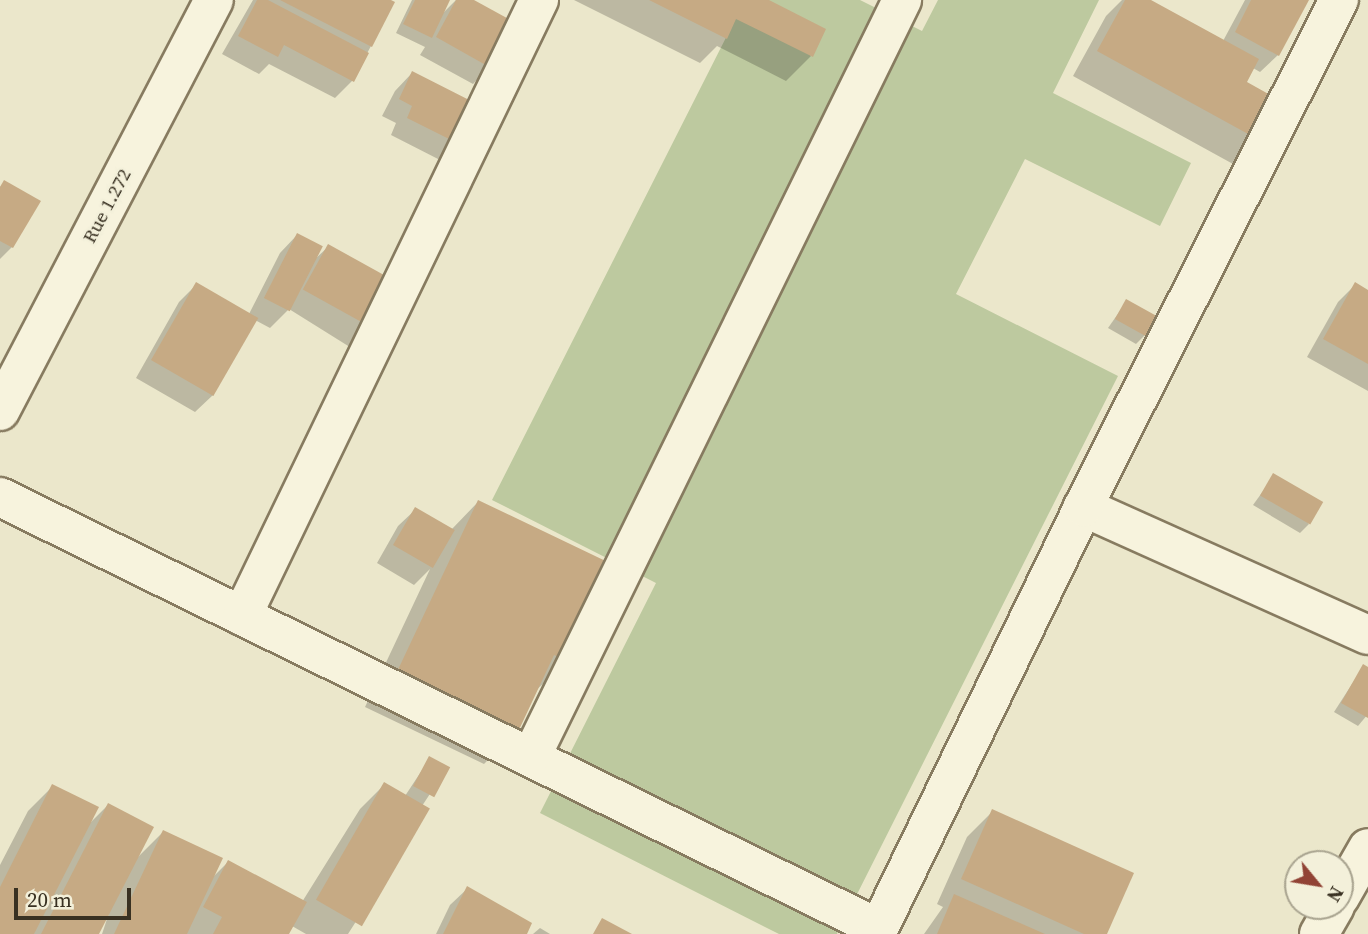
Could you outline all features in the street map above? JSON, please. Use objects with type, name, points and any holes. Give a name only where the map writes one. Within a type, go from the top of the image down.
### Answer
[{"type":"street","name":"Rue 1.272","points":[[0,411],[214,0]]},
{"type":"street","points":[[242,615],[539,0]]},
{"type":"street","points":[[533,755],[902,0]]},
{"type":"street","points":[[0,497],[533,755],[877,931],[1083,507],[1339,0]]},
{"type":"street","points":[[1083,507],[1368,635]]},
{"type":"street","points":[[1354,872],[1368,848]]},
{"type":"green space","points":[[745,0],[860,0],[922,31],[938,0],[1099,0],[1053,93],[1191,163],[1160,226],[1025,159],[956,294],[1118,376],[837,934],[779,934],[540,813],[656,583],[492,500]]},
{"type":"building","points":[[257,0],[268,0],[369,53],[354,82],[284,45],[278,57],[238,36]]},
{"type":"building","points":[[280,0],[391,0],[395,2],[372,47]]},
{"type":"building","points":[[415,0],[450,0],[432,38],[403,24]]},
{"type":"building","points":[[456,0],[474,0],[516,23],[491,68],[436,37]]},
{"type":"building","points":[[649,0],[769,0],[826,29],[813,57],[736,19],[727,39]]},
{"type":"building","points":[[1125,0],[1151,0],[1259,59],[1247,82],[1281,101],[1259,140],[1097,51]]},
{"type":"building","points":[[1251,0],[1309,0],[1279,56],[1235,32]]},
{"type":"building","points":[[412,71],[479,105],[459,144],[407,118],[412,106],[399,99]]},
{"type":"building","points":[[4,180],[41,201],[13,248],[0,241],[0,187]]},
{"type":"building","points":[[297,233],[323,246],[290,311],[264,298]]},
{"type":"building","points":[[328,244],[399,283],[374,329],[303,289]]},
{"type":"building","points":[[196,282],[258,318],[213,396],[151,360]]},
{"type":"building","points":[[1355,282],[1368,290],[1368,364],[1323,339]]},
{"type":"building","points":[[1126,299],[1157,316],[1145,336],[1115,319]]},
{"type":"building","points":[[1273,473],[1323,502],[1310,525],[1260,496]]},
{"type":"building","points":[[478,500],[616,566],[570,662],[554,655],[517,734],[395,676]]},
{"type":"building","points":[[415,507],[455,530],[433,568],[393,545]]},
{"type":"building","points":[[1363,664],[1368,667],[1368,718],[1341,703]]},
{"type":"building","points":[[429,756],[450,767],[434,797],[413,786]]},
{"type":"building","points":[[384,782],[430,808],[362,926],[316,900]]},
{"type":"building","points":[[52,784],[99,807],[34,934],[0,934],[0,887]]},
{"type":"building","points":[[108,803],[154,827],[99,934],[41,934]]},
{"type":"building","points":[[992,809],[1134,873],[1107,934],[1084,934],[961,879]]},
{"type":"building","points":[[163,830],[223,858],[187,934],[114,934]]},
{"type":"building","points":[[228,860],[307,902],[289,934],[213,934],[222,917],[203,907]]},
{"type":"building","points":[[467,886],[532,923],[527,934],[443,934]]},
{"type":"building","points":[[954,894],[1045,934],[937,934]]},
{"type":"building","points":[[602,918],[632,934],[593,934]]}]
